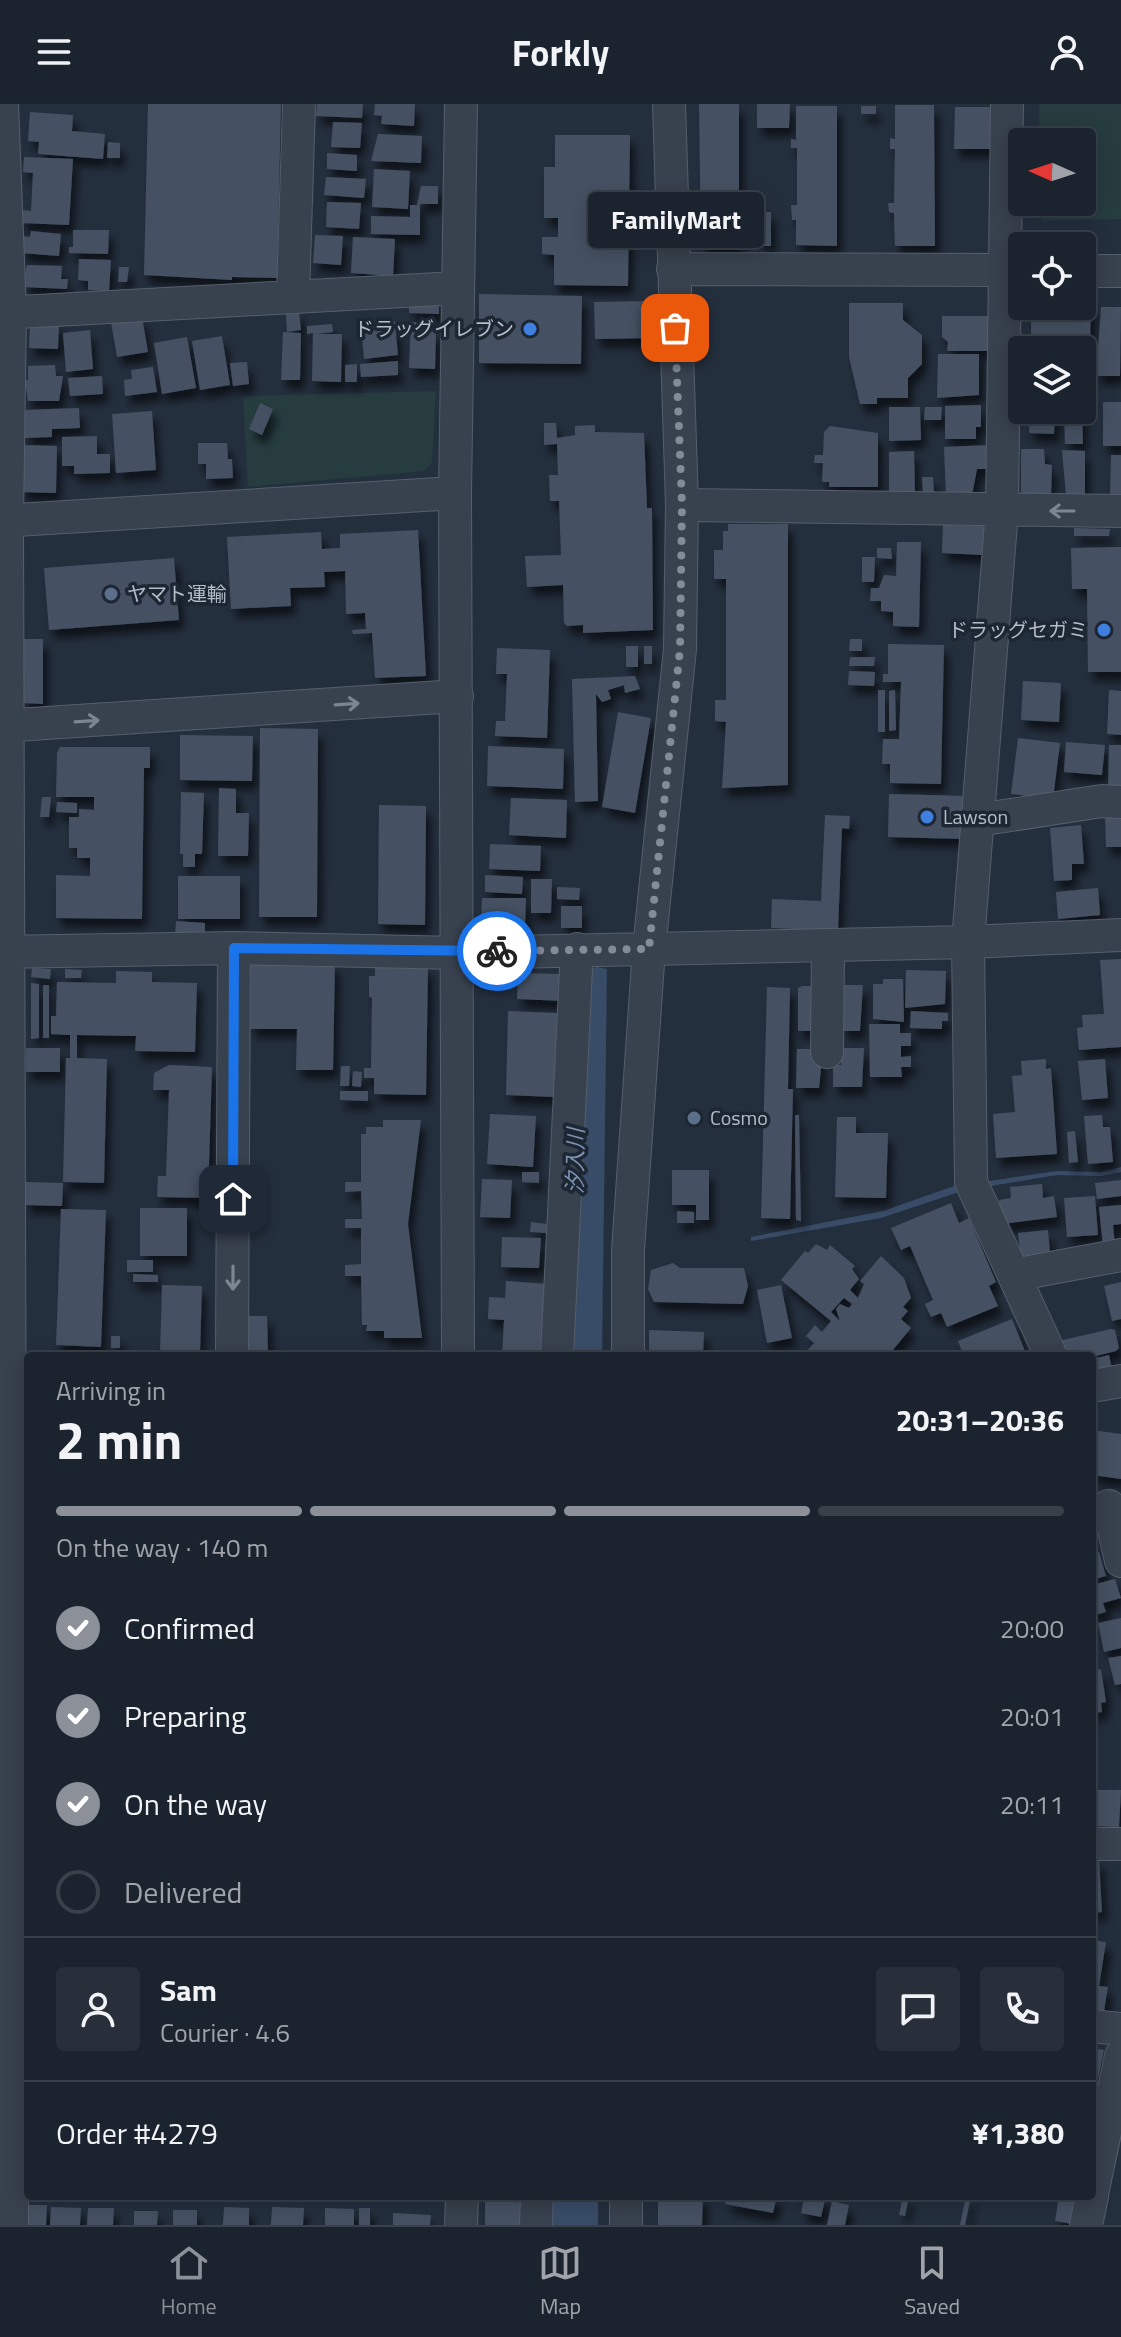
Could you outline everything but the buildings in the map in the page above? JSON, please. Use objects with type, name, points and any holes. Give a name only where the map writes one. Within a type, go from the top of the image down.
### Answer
[{"type":"street","points":[[2,104],[5,952],[13,1468],[6,1592],[6,1730],[20,1944],[14,2069],[18,2205]]},
{"type":"street","points":[[293,295],[299,104]]},
{"type":"street","points":[[458,1352],[455,493],[461,104]]},
{"type":"street","points":[[628,1352],[628,1250],[649,949],[680,649],[682,505],[669,104]]},
{"type":"street","points":[[1007,104],[1012,232]]},
{"type":"street","points":[[673,269],[1008,270]]},
{"type":"street","points":[[1096,271],[1121,271]]},
{"type":"street","points":[[5,312],[457,288]]},
{"type":"street","points":[[1012,320],[1002,510],[968,942],[971,1182],[1049,1352]]},
{"type":"street","points":[[4,521],[455,493]]},
{"type":"street","points":[[682,505],[1121,511]]},
{"type":"street","points":[[5,726],[457,696]]},
{"type":"street","points":[[978,820],[1102,801],[1121,802]]},
{"type":"street","points":[[5,952],[234,948],[458,953],[968,942],[1121,935]]},
{"type":"street","points":[[827,1052],[828,945]]},
{"type":"street","points":[[232,1352],[234,948]]},
{"type":"street","points":[[557,1352],[577,949]]},
{"type":"street","points":[[1014,1275],[1121,1255]]},
{"type":"street","points":[[1096,1385],[1121,1381]]},
{"type":"street","points":[[1105,1513],[1121,1561]]},
{"type":"street","points":[[1096,1844],[1121,1844]]},
{"type":"street","points":[[1096,2026],[1121,2029]]},
{"type":"street","points":[[1096,2176],[1121,2056]]},
{"type":"street","points":[[461,2225],[462,2200]]},
{"type":"street","points":[[536,2225],[537,2200]]},
{"type":"street","points":[[626,2200],[626,2225]]},
{"type":"street","points":[[1086,2225],[1091,2200]]},
{"type":"green space","points":[[1039,104],[1121,104],[1121,219],[1041,221],[1041,216],[1096,216],[1096,128],[1040,128]]},
{"type":"green space","points":[[436,391],[432,462],[424,471],[248,487],[243,396]]},
{"type":"water","points":[[597,967],[607,969],[602,1352],[570,1352],[589,970]]},
{"type":"water","points":[[1121,1167],[1121,1172],[1101,1176],[1057,1175],[985,1187],[983,1182],[1057,1171],[1101,1172]]},
{"type":"water","points":[[957,1185],[959,1192],[881,1218],[751,1241],[751,1237],[883,1211]]},
{"type":"water","points":[[553,2200],[598,2200],[598,2225],[552,2225]]},
{"type":"way so far","points":[[497,951],[649,949],[680,649],[682,505],[675,328]]},
{"type":"place","name":"FamilyMart","points":[[675,328]]},
{"type":"place","name":"ドラッグイレブン","points":[[530,329]]},
{"type":"place","name":"ヤマト運輸","points":[[111,594]]},
{"type":"place","name":"ドラッグセガミ","points":[[1104,630]]},
{"type":"place","name":"Lawson","points":[[927,817]]},
{"type":"place","name":"Cosmo","points":[[694,1118]]},
{"type":"route","points":[[233,1199],[234,948],[458,953],[497,951]]},
{"type":"water label","name":"汐入川","points":[[575,1161]]}]
